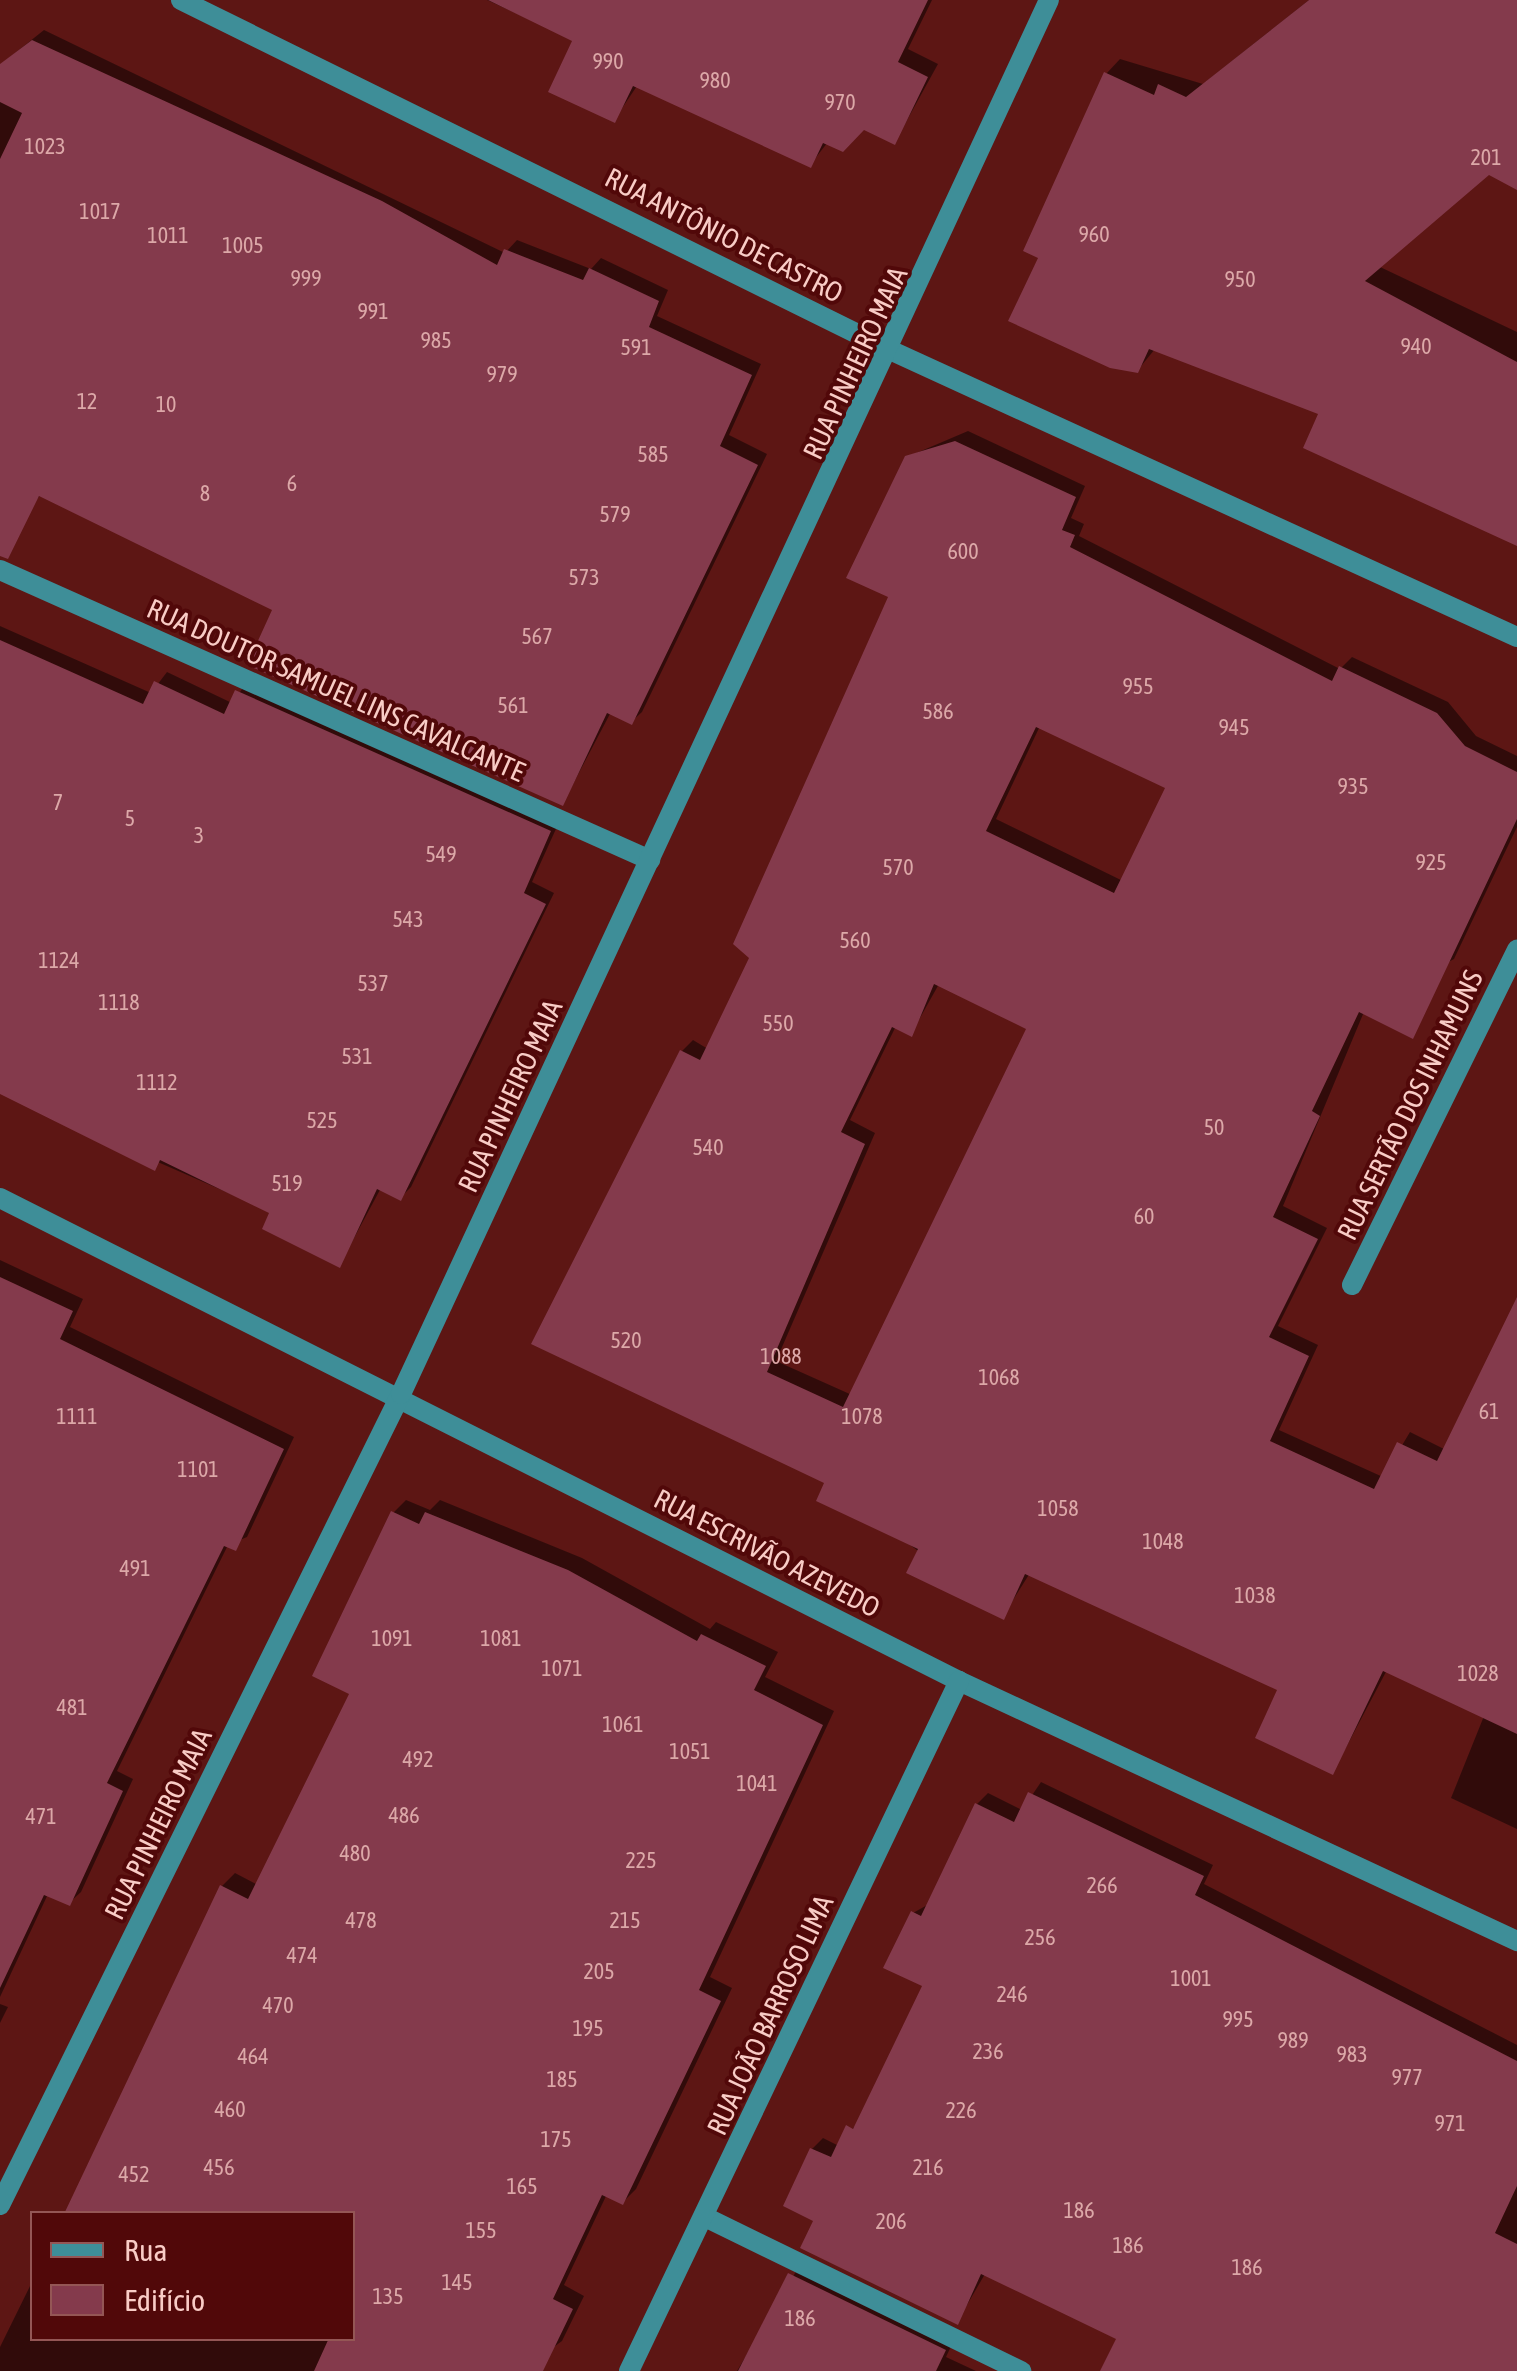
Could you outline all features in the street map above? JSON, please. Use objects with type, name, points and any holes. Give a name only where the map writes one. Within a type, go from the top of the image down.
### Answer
[{"type":"street","name":"RUA ANTÔNIO DE CASTRO","points":[[181,0],[892,351],[1517,638]]},
{"type":"street","name":"RUA PINHEIRO MAIA","points":[[0,2205],[401,1394],[892,351],[1048,0]]},
{"type":"street","name":"RUA DOUTOR SAMUEL LINS CAVALCANTE","points":[[0,570],[650,860]]},
{"type":"street","name":"RUA SERTÃO DOS INHAMUNS","points":[[1352,1286],[1517,948]]},
{"type":"street","name":"RUA ESCRIVÃO AZEVEDO","points":[[0,1198],[401,1394],[959,1680],[1517,1941]]},
{"type":"street","name":"RUA JOÃO BARROSO LIMA","points":[[629,2371],[959,1680]]},
{"type":"street","points":[[705,2217],[1021,2371]]},
{"type":"building","points":[[488,0],[928,0],[898,62],[928,77],[895,145],[864,130],[843,152],[823,143],[811,168],[633,86],[615,123],[548,92],[572,41]]},
{"type":"building","points":[[1309,0],[1517,0],[1517,190],[1489,175],[1365,281],[1517,362],[1517,546],[1303,448],[1318,414],[1149,349],[1138,373],[1110,368],[1008,321],[1038,258],[1023,251],[1104,72],[1154,95],[1158,84],[1186,97]]},
{"type":"building","points":[[32,40],[382,201],[497,265],[504,249],[583,280],[589,268],[659,301],[649,327],[752,375],[720,446],[758,465],[632,725],[607,713],[563,806],[247,665],[272,610],[39,496],[8,559],[0,556],[0,159],[22,113],[0,102],[0,64]]},
{"type":"building","points":[[955,441],[1076,497],[1062,530],[1075,535],[1070,547],[1332,681],[1339,666],[1437,713],[1465,746],[1517,772],[1517,819],[1413,1039],[1359,1012],[1312,1111],[1320,1116],[1273,1217],[1318,1239],[1269,1337],[1309,1356],[1270,1441],[1374,1489],[1397,1442],[1437,1461],[1517,1297],[1517,1734],[1383,1671],[1333,1775],[1255,1738],[1277,1690],[1025,1574],[1004,1620],[906,1573],[918,1549],[816,1501],[824,1483],[531,1344],[680,1050],[700,1060],[749,958],[733,944],[888,597],[846,578],[905,456]],"holes":[[[1036,727],[1165,788],[1114,893],[986,831]],[[934,984],[1026,1029],[843,1407],[767,1372],[865,1144],[841,1132],[892,1027],[912,1037]]]},
{"type":"building","points":[[0,640],[143,704],[154,681],[224,714],[235,690],[551,831],[524,893],[546,904],[401,1201],[377,1189],[340,1268],[262,1229],[269,1213],[160,1160],[155,1171],[0,1094]]},
{"type":"building","points":[[0,1277],[73,1311],[60,1339],[284,1449],[236,1551],[224,1546],[107,1783],[123,1791],[70,1906],[44,1895],[0,1988]]},
{"type":"building","points":[[391,1511],[419,1524],[425,1512],[568,1570],[697,1641],[701,1634],[766,1666],[754,1690],[823,1725],[699,1990],[721,2001],[623,2205],[602,2195],[553,2299],[573,2309],[543,2371],[314,2371],[328,2341],[355,2341],[355,2211],[65,2211],[220,1885],[248,1899],[349,1694],[312,1676]]},
{"type":"building","points":[[1028,1792],[1204,1876],[1195,1895],[1517,2061],[1517,2186],[1495,2233],[1517,2244],[1517,2371],[1100,2371],[1116,2339],[981,2274],[958,2325],[800,2248],[813,2221],[783,2206],[810,2148],[831,2157],[846,2125],[853,2129],[922,1986],[883,1968],[911,1911],[921,1916],[975,1803],[1014,1822]]},
{"type":"building","points":[[788,2273],[946,2350],[936,2371],[738,2371]]}]
